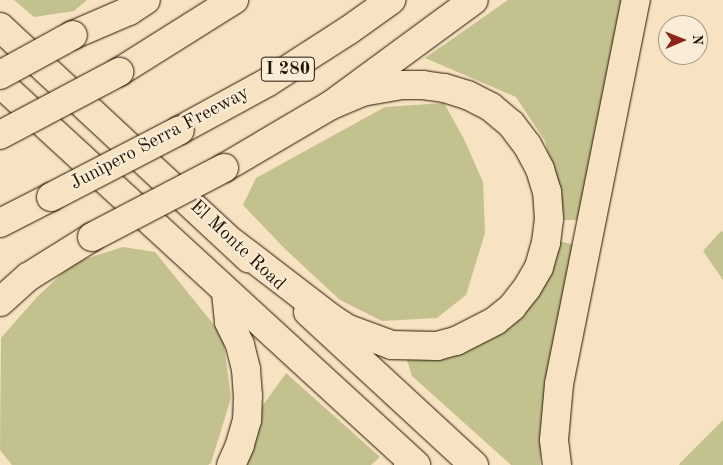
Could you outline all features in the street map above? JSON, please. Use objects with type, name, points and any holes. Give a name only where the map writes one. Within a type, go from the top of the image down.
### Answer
[{"type":"main road","points":[[73,35],[125,0]]},
{"type":"main road","points":[[0,75],[73,35],[128,11],[146,0]]},
{"type":"main road","points":[[0,136],[119,72],[234,0]]},
{"type":"main road","name":"Junipero Serra Freeway","points":[[0,223],[180,130],[268,82],[349,30],[391,0]]},
{"type":"main road","points":[[0,277],[92,237],[224,168],[331,105],[474,0]]},
{"type":"main road","points":[[556,465],[554,431],[559,384],[636,0]]},
{"type":"main road","name":"El Monte Road","points":[[0,27],[474,465]]},
{"type":"main road","points":[[0,82],[412,464]]},
{"type":"main road","points":[[232,242],[348,329],[392,345],[437,346],[456,340],[495,321],[512,307],[527,288],[539,267],[546,243],[549,219],[547,192],[536,161],[527,145],[511,124],[491,107],[467,95],[423,84],[402,85],[362,92],[331,105]]},
{"type":"main road","points":[[0,302],[28,277],[92,237]]},
{"type":"main road","points":[[226,293],[229,322],[240,345],[246,369],[248,395],[242,437],[231,465]]},
{"type":"shaded area","points":[[14,0],[87,0],[74,11],[34,17]]},
{"type":"shaded area","points":[[508,0],[623,0],[579,220],[562,220],[560,200],[545,141],[516,97],[425,58]]},
{"type":"shaded area","points":[[444,103],[464,139],[483,182],[485,233],[466,295],[437,318],[382,321],[340,300],[284,248],[243,205],[256,178],[385,107]]},
{"type":"shaded area","points":[[721,231],[723,232],[723,280],[703,251]]},
{"type":"shaded area","points":[[559,241],[575,245],[545,397],[540,465],[511,465],[412,376],[406,357],[485,338],[527,311]]},
{"type":"shaded area","points":[[123,247],[155,252],[223,336],[231,398],[211,463],[208,465],[12,465],[0,450],[1,338],[36,298],[73,263]]},
{"type":"shaded area","points":[[286,373],[380,457],[371,465],[244,465],[261,408]]},
{"type":"shaded area","points":[[723,420],[723,465],[679,465],[681,462]]}]
